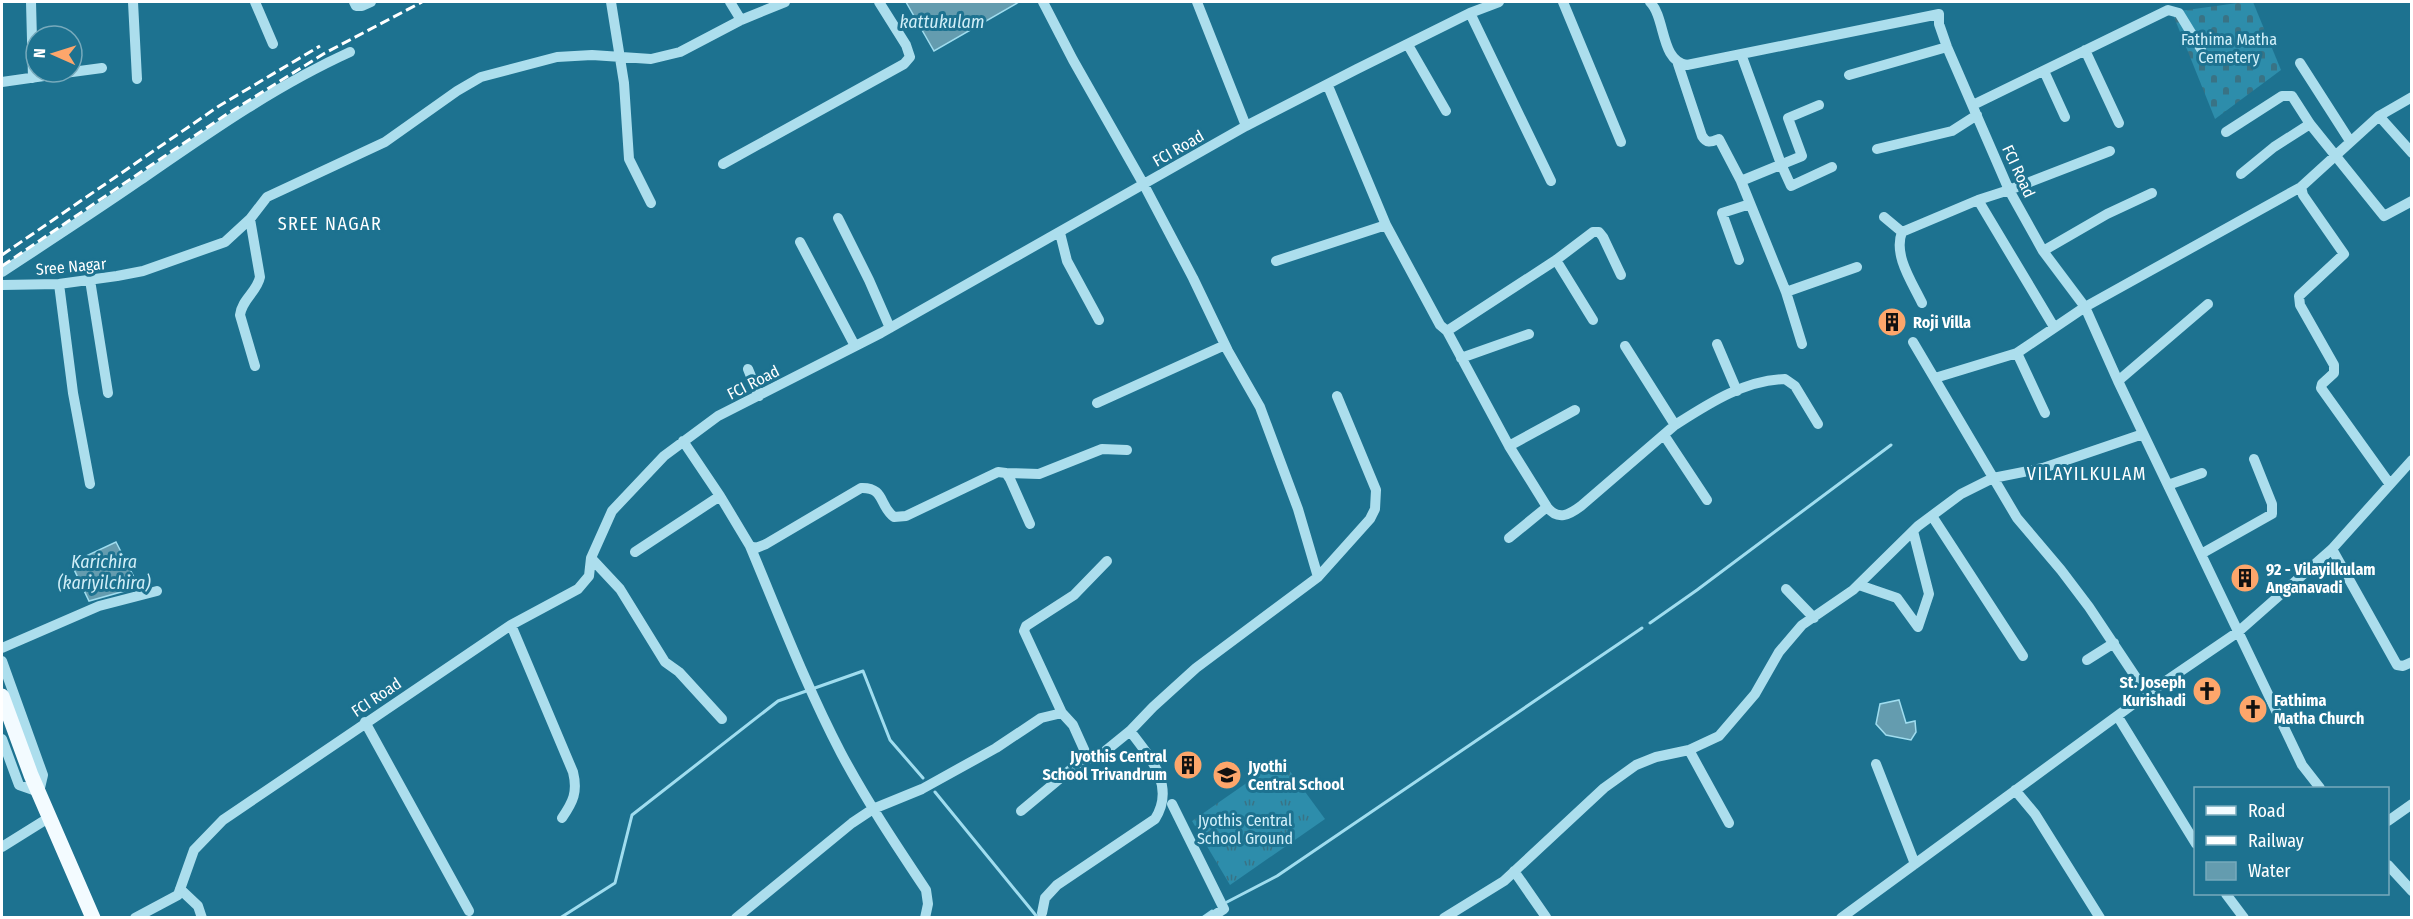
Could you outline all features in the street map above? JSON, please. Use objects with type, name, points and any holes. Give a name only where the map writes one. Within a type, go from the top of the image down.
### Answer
[{"type":"main road","points":[[2,696],[39,792],[93,918]]},
{"type":"street","points":[[31,2],[32,24]]},
{"type":"street","points":[[133,2],[137,79]]},
{"type":"street","points":[[255,2],[273,44]]},
{"type":"street","points":[[354,2],[357,6],[371,2]]},
{"type":"street","points":[[611,2],[627,105],[629,159],[651,203]]},
{"type":"street","points":[[730,2],[741,20]]},
{"type":"street","name":"Sree Nagar","points":[[2,285],[59,284],[142,271],[225,242],[250,219],[267,197],[385,142],[457,91],[481,77],[557,57],[592,55],[651,59],[680,52],[741,20],[785,2]]},
{"type":"street","points":[[723,164],[903,64],[910,57],[906,45],[879,2]]},
{"type":"street","points":[[1043,2],[1144,185],[1225,345],[1260,407],[1298,509],[1318,577]]},
{"type":"street","points":[[1197,2],[1246,126]]},
{"type":"street","name":"FCI Road","points":[[180,889],[194,850],[223,820],[511,625],[579,589],[589,576],[591,558],[612,511],[664,456],[718,416],[890,328],[1246,126],[1470,13],[1499,2]]},
{"type":"street","points":[[1563,2],[1621,142]]},
{"type":"street","points":[[1650,2],[1659,16],[1669,50],[1678,64],[1702,136],[1710,143],[1719,139],[1741,181],[1786,292],[1802,345]]},
{"type":"street","points":[[1877,149],[1952,131],[1975,110],[2044,70],[2168,10],[2178,13],[2201,49]]},
{"type":"street","points":[[1470,13],[1551,181]]},
{"type":"street","name":"FCI Road","points":[[1678,64],[1687,65],[1939,14],[1939,24],[1947,47],[2009,190],[2043,250],[2085,307],[2118,381],[2302,765],[2318,787]]},
{"type":"street","points":[[1407,45],[1446,111]]},
{"type":"street","points":[[1850,75],[1947,47]]},
{"type":"street","points":[[2085,50],[2119,123]]},
{"type":"street","points":[[2,272],[277,90],[306,72],[350,52]]},
{"type":"street","points":[[1741,54],[1791,186],[1832,167]]},
{"type":"street","points":[[2300,63],[2350,141]]},
{"type":"street","points":[[84,70],[102,68]]},
{"type":"street","points":[[2044,70],[2065,117]]},
{"type":"street","points":[[2,82],[24,79]]},
{"type":"street","points":[[1328,86],[1386,225],[1509,446],[1547,507],[1558,515],[1571,513],[1675,425],[1706,404],[1737,391],[1774,380],[1789,380],[1818,424]]},
{"type":"street","points":[[2226,132],[2282,96],[2292,96],[2310,124],[2385,216],[2412,201]]},
{"type":"street","points":[[1935,378],[2017,353],[2085,307],[2301,186],[2379,116],[2412,97]]},
{"type":"street","points":[[1741,181],[1802,156],[1788,118],[1820,105]]},
{"type":"street","points":[[2379,116],[2412,153]]},
{"type":"street","points":[[2241,174],[2274,147],[2310,124]]},
{"type":"street","points":[[1922,303],[1902,258],[1899,240],[1902,232],[1978,200],[2110,151]]},
{"type":"street","points":[[2301,186],[2303,195],[2344,254],[2299,296],[2300,305],[2334,365],[2334,373],[2322,384],[2321,388],[2389,483]]},
{"type":"street","points":[[2043,250],[2107,214],[2152,193]]},
{"type":"street","points":[[1978,200],[2054,327]]},
{"type":"street","points":[[1739,260],[1722,213],[1750,204]]},
{"type":"street","points":[[1884,217],[1902,232]]},
{"type":"street","points":[[838,218],[890,328]]},
{"type":"street","points":[[250,219],[260,277],[259,285],[241,307],[240,315],[255,366]]},
{"type":"street","points":[[1276,261],[1386,225]]},
{"type":"street","points":[[1447,331],[1556,260],[1593,232],[1599,232],[1603,237],[1621,275]]},
{"type":"street","points":[[1060,233],[1067,261],[1099,320]]},
{"type":"street","points":[[800,242],[855,346]]},
{"type":"street","points":[[1556,260],[1593,320]]},
{"type":"street","points":[[1786,292],[1857,267]]},
{"type":"street","points":[[90,280],[108,393]]},
{"type":"street","points":[[59,284],[73,393],[90,484]]},
{"type":"street","points":[[2118,381],[2208,304]]},
{"type":"street","points":[[1461,357],[1529,334]]},
{"type":"street","points":[[1913,342],[2017,518],[2061,570],[2114,643],[2147,694]]},
{"type":"street","points":[[1717,344],[1737,391]]},
{"type":"street","points":[[1097,403],[1225,345]]},
{"type":"street","points":[[1625,346],[1675,425]]},
{"type":"street","points":[[2017,353],[2045,413]]},
{"type":"street","points":[[748,369],[759,396]]},
{"type":"street","points":[[1107,561],[1074,595],[1026,626],[1024,631],[1062,713],[1073,725],[1087,756],[1092,759],[1098,758],[1130,731],[1153,706],[1196,668],[1318,577],[1362,530],[1375,509],[1376,490],[1337,396]]},
{"type":"street","points":[[1509,446],[1575,410]]},
{"type":"street","points":[[1444,918],[1504,881],[1604,788],[1636,765],[1656,756],[1689,750],[1708,743],[1728,727],[1755,694],[1779,652],[1802,626],[1859,585],[1913,531],[1962,494],[1993,478],[2043,468],[2144,434]]},
{"type":"street","points":[[1664,435],[1707,500]]},
{"type":"street","points":[[683,441],[750,546],[841,752],[873,809],[926,890],[928,904],[925,918]]},
{"type":"street","points":[[750,546],[756,548],[766,544],[861,489],[871,488],[878,493],[889,513],[894,517],[906,516],[998,472],[1039,474],[1102,449],[1127,450]]},
{"type":"street","points":[[2201,554],[2272,514],[2272,504],[2254,459]]},
{"type":"street","points":[[1841,918],[2147,694],[2238,632],[2332,549],[2412,460]]},
{"type":"street","points":[[2168,485],[2202,473]]},
{"type":"street","points":[[1006,474],[1030,524]]},
{"type":"street","points":[[635,552],[720,496]]},
{"type":"street","points":[[1509,538],[1547,507]]},
{"type":"street","points":[[1932,516],[2023,656]]},
{"type":"street","points":[[1859,585],[1897,598],[1918,627],[1929,594],[1913,531]]},
{"type":"street","points":[[2332,549],[2397,665],[2403,666],[2412,662]]},
{"type":"street","points":[[591,558],[620,590],[665,662],[679,672],[722,719]]},
{"type":"street","points":[[1786,589],[1814,618]]},
{"type":"street","points":[[2,648],[99,606],[157,591]]},
{"type":"street","points":[[511,625],[576,783],[574,801],[562,819]]},
{"type":"street","points":[[2087,660],[2114,643]]},
{"type":"street","points":[[2,661],[43,775],[39,792],[19,785],[2,739]]},
{"type":"street","points":[[736,918],[852,823],[873,809],[922,789],[959,769],[1041,718],[1062,713]]},
{"type":"street","points":[[2118,717],[2194,841]]},
{"type":"street","points":[[365,722],[469,911]]},
{"type":"street","points":[[1042,913],[1045,898],[1056,885],[1155,819],[1161,809],[1161,775],[1152,759],[1130,731]]},
{"type":"street","points":[[1689,750],[1729,823]]},
{"type":"street","points":[[1021,810],[1087,756]]},
{"type":"street","points":[[1876,764],[1915,864]]},
{"type":"street","points":[[2015,790],[2035,814],[2100,918]]},
{"type":"street","points":[[1172,804],[1224,909],[1210,918]]},
{"type":"street","points":[[2389,820],[2412,804]]},
{"type":"street","points":[[2,847],[50,817]]},
{"type":"street","points":[[2389,866],[2412,891]]},
{"type":"street","points":[[1514,871],[1546,917]]},
{"type":"street","points":[[135,918],[178,895],[180,889],[198,906],[202,918]]},
{"type":"street","points":[[2227,895],[2244,918]]},
{"type":"green space","name":"Fathima Matha Cemetery","points":[[2253,2],[2281,70],[2215,119],[2172,12]]},
{"type":"green space","name":"Jyothis Central School Ground","points":[[1281,759],[1325,819],[1230,885],[1192,821]]},
{"type":"water","name":"kattukulam","points":[[906,2],[1019,2],[934,51]]},
{"type":"water","name":"Karichira (kariyilchira)","points":[[116,542],[139,587],[89,601],[71,563]]},
{"type":"water","points":[[1899,700],[1906,723],[1915,721],[1916,732],[1911,740],[1886,735],[1876,724],[1880,704]]},
{"type":"waterway","points":[[1650,623],[1891,445]]},
{"type":"waterway","points":[[1227,902],[1277,876],[1642,628]]},
{"type":"waterway","points":[[560,918],[615,883],[632,815],[778,701],[863,671],[890,740],[923,778]]},
{"type":"waterway","points":[[935,792],[1038,918]]},
{"type":"waterway","points":[[1202,918],[1212,911]]},
{"type":"railway","points":[[2,266],[224,116],[325,53],[422,2]]},
{"type":"railway","points":[[2,255],[219,106],[320,46]]},
{"type":"place","name":"Roji Villa","points":[[1892,322]]},
{"type":"place","name":"92 - Vilayilkulam Anganavadi","points":[[2245,578]]},
{"type":"place","name":"St. Joseph Kurishadi","points":[[2207,691]]},
{"type":"place","name":"Fathima Matha Church","points":[[2253,709]]},
{"type":"place","name":"Jyothis Central School Trivandrum","points":[[1188,765]]},
{"type":"place","name":"Jyothi Central School","points":[[1227,775]]},
{"type":"district","name":"SREE NAGAR","points":[[330,224]]},
{"type":"district","name":"VILAYILKULAM","points":[[2087,474]]}]
